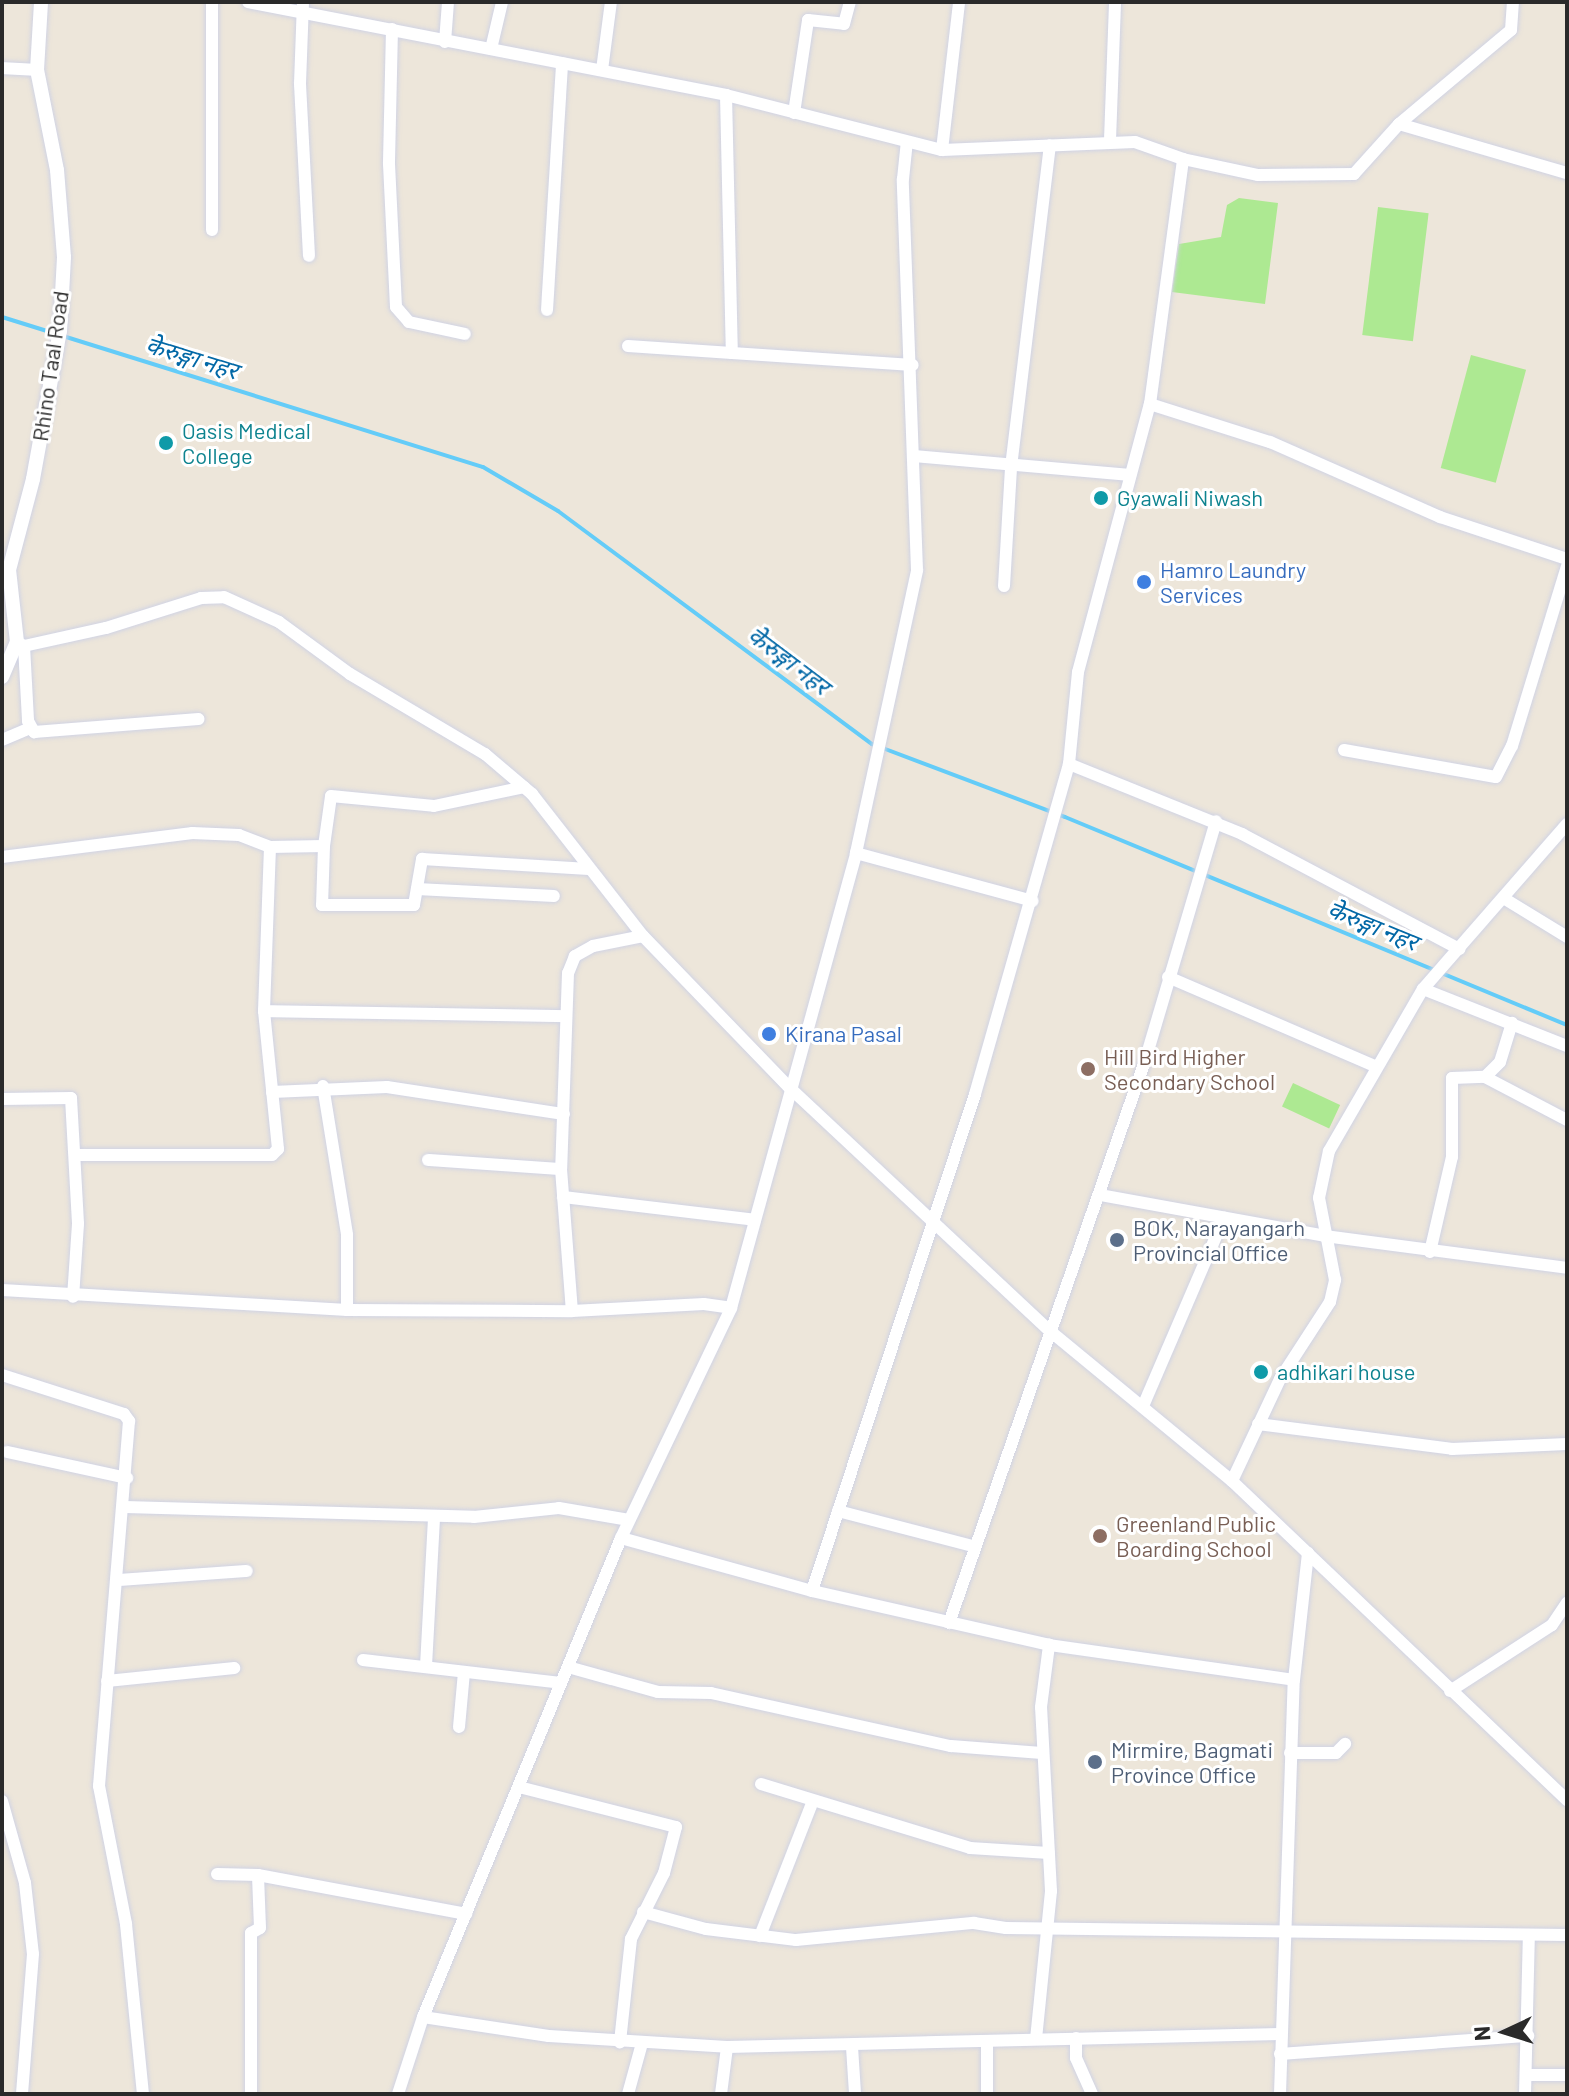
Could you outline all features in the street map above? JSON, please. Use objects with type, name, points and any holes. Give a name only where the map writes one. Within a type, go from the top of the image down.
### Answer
[{"type":"street","name":"Rhino Taal Road","points":[[2,677],[20,644],[5,564],[33,479],[60,331],[62,208],[37,70],[41,2]]},
{"type":"street","points":[[212,2],[212,230]]},
{"type":"street","points":[[248,2],[302,8],[445,42],[726,95],[942,150],[1110,140],[1135,142],[1183,159],[1258,175],[1354,174],[1399,124],[1511,30],[1513,2]]},
{"type":"street","points":[[445,42],[448,2]]},
{"type":"street","points":[[491,49],[502,2]]},
{"type":"street","points":[[602,70],[611,2]]},
{"type":"street","points":[[794,113],[808,20],[844,24],[850,2]]},
{"type":"street","points":[[942,150],[959,2]]},
{"type":"street","points":[[1110,140],[1115,2]]},
{"type":"street","points":[[302,8],[300,84],[309,256]]},
{"type":"street","points":[[392,29],[389,164],[396,307],[409,322],[465,334]]},
{"type":"street","points":[[547,310],[562,63]]},
{"type":"street","points":[[2,68],[37,70]]},
{"type":"street","points":[[726,95],[732,353]]},
{"type":"street","points":[[1399,124],[1567,173]]},
{"type":"street","points":[[398,2094],[423,2017],[621,1538],[731,1308],[856,853],[881,755],[917,570],[913,365],[904,222],[907,143]]},
{"type":"street","points":[[1004,586],[1011,467],[1050,145]]},
{"type":"street","points":[[812,1591],[1033,901],[1069,764],[1078,672],[1150,404],[1183,159]]},
{"type":"street","points":[[628,346],[913,365]]},
{"type":"street","points":[[1150,404],[1270,442],[1440,517],[1567,559]]},
{"type":"street","points":[[914,456],[1011,467],[1130,475]]},
{"type":"street","points":[[1344,750],[1496,777],[1512,746],[1567,566]]},
{"type":"street","points":[[30,728],[20,644],[139,620],[201,598],[236,600],[485,754],[524,787],[643,936],[791,1089],[1050,1331],[1232,1481],[1567,1800]]},
{"type":"street","points":[[2,740],[30,728],[38,732],[198,719]]},
{"type":"street","points":[[1069,764],[1216,821],[1459,949]]},
{"type":"street","points":[[524,787],[434,806],[331,796],[324,846],[322,905],[414,905],[422,859],[589,869]]},
{"type":"street","points":[[949,1623],[972,1546],[1100,1195],[1216,821]]},
{"type":"street","points":[[1232,1481],[1280,1379],[1330,1302],[1335,1280],[1319,1214],[1321,1180],[1329,1151],[1375,1066],[1426,985],[1505,899],[1567,824]]},
{"type":"street","points":[[2,857],[192,833],[239,835],[270,847],[324,846]]},
{"type":"street","points":[[76,1155],[272,1155],[278,1149],[264,1011],[270,847]]},
{"type":"street","points":[[856,853],[1033,901]]},
{"type":"street","points":[[417,889],[554,896]]},
{"type":"street","points":[[1505,899],[1567,937]]},
{"type":"street","points":[[572,1311],[561,1169],[564,1016],[568,973],[575,956],[593,946],[643,936]]},
{"type":"street","points":[[1168,977],[1375,1066]]},
{"type":"street","points":[[1426,985],[1567,1046]]},
{"type":"street","points":[[264,1011],[564,1016]]},
{"type":"street","points":[[1485,1077],[1500,1062],[1512,1023]]},
{"type":"street","points":[[1430,1252],[1452,1157],[1452,1078],[1485,1077],[1567,1120]]},
{"type":"street","points":[[272,1092],[323,1086],[387,1087],[564,1114]]},
{"type":"street","points":[[323,1086],[347,1235],[347,1310]]},
{"type":"street","points":[[2,1099],[71,1098],[76,1155],[73,1297]]},
{"type":"street","points":[[428,1160],[561,1169]]},
{"type":"street","points":[[1100,1195],[1325,1236],[1567,1268]]},
{"type":"street","points":[[563,1197],[755,1220]]},
{"type":"street","points":[[1143,1406],[1224,1218]]},
{"type":"street","points":[[2,1290],[73,1297],[347,1310],[572,1311],[704,1304],[731,1308]]},
{"type":"street","points":[[2,1375],[124,1414],[131,1434],[99,1786],[126,1924],[143,2094]]},
{"type":"street","points":[[1258,1424],[1452,1449],[1567,1444]]},
{"type":"street","points":[[7,1452],[127,1478]]},
{"type":"street","points":[[125,1507],[434,1517],[559,1508],[629,1520]]},
{"type":"street","points":[[838,1511],[972,1546]]},
{"type":"street","points":[[426,1666],[434,1517]]},
{"type":"street","points":[[621,1538],[812,1591],[1049,1645],[1294,1680]]},
{"type":"street","points":[[1280,2094],[1282,1932],[1290,1753],[1294,1680],[1308,1553]]},
{"type":"street","points":[[118,1580],[247,1571]]},
{"type":"street","points":[[1450,1691],[1552,1625],[1567,1603]]},
{"type":"street","points":[[1036,2039],[1047,1926],[1049,1853],[1041,1707],[1049,1645]]},
{"type":"street","points":[[363,1660],[561,1683]]},
{"type":"street","points":[[568,1667],[658,1692],[711,1693],[951,1746],[1042,1753]]},
{"type":"street","points":[[107,1681],[234,1668]]},
{"type":"street","points":[[459,1727],[464,1672]]},
{"type":"street","points":[[1290,1753],[1336,1753],[1345,1744]]},
{"type":"street","points":[[761,1784],[970,1848],[1049,1853]]},
{"type":"street","points":[[519,1787],[676,1827],[664,1873],[631,1939],[620,2042]]},
{"type":"street","points":[[2,1801],[25,1883],[33,1954],[22,2094]]},
{"type":"street","points":[[760,1936],[813,1801]]},
{"type":"street","points":[[217,1874],[258,1875],[466,1914]]},
{"type":"street","points":[[251,2094],[251,1933],[260,1928],[258,1875]]},
{"type":"street","points":[[643,1912],[760,1936],[821,1940],[974,1923],[1282,1932],[1567,1935]]},
{"type":"street","points":[[1525,2094],[1529,1935]]},
{"type":"street","points":[[423,2017],[620,2042],[727,2047],[852,2047],[1036,2039],[1280,2034]]},
{"type":"street","points":[[1280,2054],[1528,2036]]},
{"type":"street","points":[[1076,2038],[1076,2058],[1092,2094]]},
{"type":"street","points":[[628,2094],[642,2043]]},
{"type":"street","points":[[987,2043],[987,2094]]},
{"type":"street","points":[[721,2094],[727,2047]]},
{"type":"street","points":[[852,2047],[855,2094]]},
{"type":"street","points":[[1526,2075],[1567,2075]]},
{"type":"green space","points":[[1239,198],[1278,203],[1265,304],[1172,292],[1179,244],[1221,237],[1227,205]]},
{"type":"green space","points":[[1378,207],[1429,213],[1413,341],[1362,335]]},
{"type":"green space","points":[[1471,355],[1526,370],[1496,483],[1441,468]]},
{"type":"green space","points":[[1293,1083],[1340,1105],[1329,1129],[1282,1107]]},
{"type":"waterway","name":"केेरुङ्गा नहर","points":[[2,317],[483,467],[558,511],[872,744],[1065,817],[1567,1025]]},
{"type":"place","name":"Oasis Medical College","points":[[166,443]]},
{"type":"place","name":"Gyawali Niwash","points":[[1101,498]]},
{"type":"place","name":"Hamro Laundry Services","points":[[1144,582]]},
{"type":"place","name":"Kirana Pasal","points":[[769,1034]]},
{"type":"place","name":"Hill Bird Higher Secondary School","points":[[1088,1069]]},
{"type":"place","name":"BOK, Narayangarh Provincial Office","points":[[1117,1240]]},
{"type":"place","name":"adhikari house","points":[[1261,1372]]},
{"type":"place","name":"Greenland Public Boarding School","points":[[1100,1536]]},
{"type":"place","name":"Mirmire, Bagmati Province Office","points":[[1095,1762]]}]
